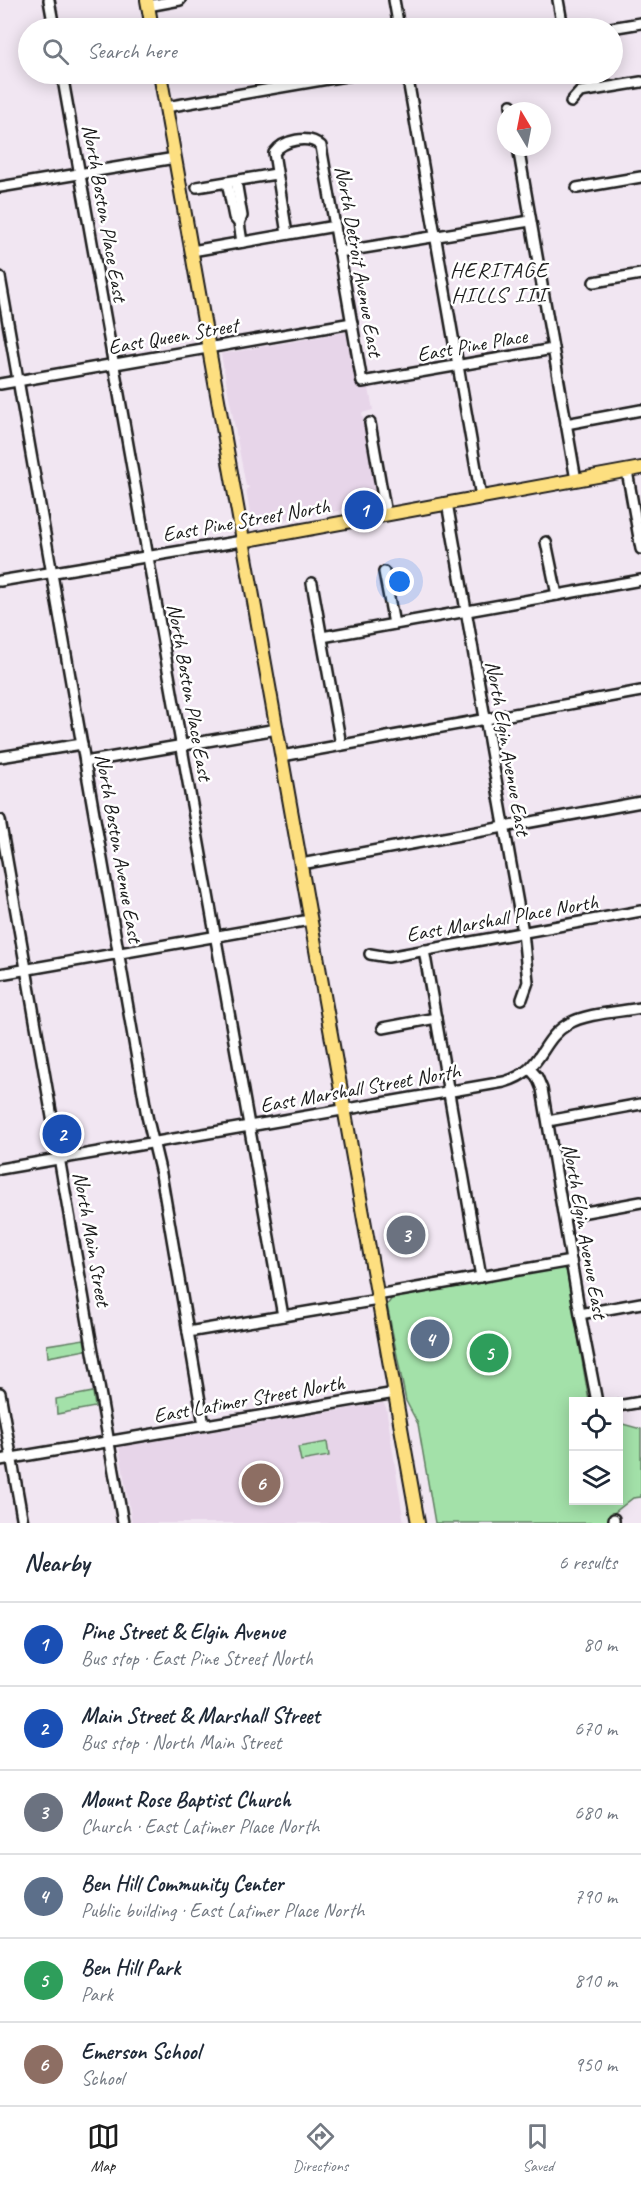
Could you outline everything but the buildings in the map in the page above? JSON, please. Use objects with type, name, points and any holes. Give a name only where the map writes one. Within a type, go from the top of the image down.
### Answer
[{"type":"main road","points":[[147,3],[150,18]]},
{"type":"main road","points":[[162,84],[418,1523]]},
{"type":"main road","name":"East Pine Street North","points":[[242,541],[641,468]]},
{"type":"street","points":[[49,0],[52,18]]},
{"type":"street","points":[[147,3],[180,0]]},
{"type":"street","points":[[394,0],[397,18]]},
{"type":"street","points":[[558,0],[561,18]]},
{"type":"street","points":[[623,26],[641,23]]},
{"type":"street","points":[[571,102],[580,92],[641,82]]},
{"type":"street","name":"North Boston Place East","points":[[65,84],[283,1316]]},
{"type":"street","points":[[166,107],[299,84]]},
{"type":"street","points":[[409,84],[481,497]]},
{"type":"street","name":"North Detroit Avenue East","points":[[276,174],[274,153],[283,145],[304,139],[313,140],[321,146],[362,382]]},
{"type":"street","points":[[519,156],[576,480]]},
{"type":"street","points":[[0,187],[175,158]]},
{"type":"street","points":[[196,187],[276,174],[287,234]]},
{"type":"street","points":[[577,188],[641,177]]},
{"type":"street","points":[[232,181],[242,216],[239,223],[242,242]]},
{"type":"street","points":[[339,252],[530,221]]},
{"type":"street","points":[[192,251],[335,226]]},
{"type":"street","points":[[594,282],[641,274]]},
{"type":"street","name":"North Boston Avenue East","points":[[0,277],[147,1116],[154,1143],[204,1425]]},
{"type":"street","name":"East Queen Street","points":[[0,384],[352,323]]},
{"type":"street","name":"East Pine Place","points":[[362,382],[553,349]]},
{"type":"street","points":[[567,424],[641,410]]},
{"type":"street","points":[[370,423],[386,514]]},
{"type":"street","points":[[627,471],[641,549]]},
{"type":"street","name":"North Elgin Avenue East","points":[[447,503],[523,932],[528,982],[522,999]]},
{"type":"street","name":"East Pine Street North","points":[[0,581],[242,541]]},
{"type":"street","points":[[546,542],[557,595]]},
{"type":"street","points":[[384,572],[394,624]]},
{"type":"street","points":[[322,638],[641,580]]},
{"type":"street","points":[[312,584],[341,745]]},
{"type":"street","points":[[282,756],[641,691]]},
{"type":"street","points":[[86,762],[277,729]]},
{"type":"street","points":[[0,758],[82,744]]},
{"type":"street","points":[[301,864],[641,802]]},
{"type":"street","name":"North Main Street","points":[[0,820],[123,1523]]},
{"type":"street","name":"East Marshall Place North","points":[[370,954],[388,957],[641,911]]},
{"type":"street","points":[[0,974],[310,920]]},
{"type":"street","points":[[424,950],[481,1277]]},
{"type":"street","name":"East Marshall Street North","points":[[0,1169],[511,1080],[537,1063],[553,1036],[568,1024],[583,1018],[641,1008]]},
{"type":"street","points":[[383,1028],[436,1018]]},
{"type":"street","name":"North Elgin Avenue East","points":[[530,1069],[542,1089],[596,1397]]},
{"type":"street","points":[[548,1121],[641,1104]]},
{"type":"street","points":[[564,1216],[641,1202]]},
{"type":"street","points":[[188,1332],[571,1261]]},
{"type":"street","points":[[580,1314],[641,1303]]},
{"type":"street","points":[[0,1393],[23,1523]]},
{"type":"street","name":"East Latimer Street North","points":[[0,1460],[395,1393]]},
{"type":"street","points":[[623,1405],[641,1402]]},
{"type":"shaded area","points":[[347,332],[358,389],[369,388],[373,410],[362,413],[379,504],[256,523],[251,518],[246,489],[249,488],[246,486],[221,354]]},
{"type":"shaded area","points":[[383,1403],[386,1407],[404,1523],[132,1523],[119,1447]]},
{"type":"green space","points":[[564,1267],[567,1272],[588,1397],[569,1397],[569,1505],[623,1505],[623,1424],[641,1429],[641,1497],[633,1498],[610,1516],[611,1523],[435,1523],[418,1424],[406,1401],[387,1305],[392,1298]]},
{"type":"green space","points":[[84,1339],[86,1350],[48,1357],[47,1345]]},
{"type":"green space","points":[[93,1392],[95,1407],[57,1414],[56,1399]]},
{"type":"green space","points":[[327,1442],[329,1456],[301,1461],[298,1447]]},
{"type":"place","name":"Pine Street & Elgin Avenue","points":[[364,510]]},
{"type":"place","name":"Main Street & Marshall Street","points":[[62,1134]]},
{"type":"place","name":"Mount Rose Baptist Church","points":[[406,1235]]},
{"type":"place","name":"Ben Hill Community Center","points":[[430,1339]]},
{"type":"place","name":"Ben Hill Park","points":[[489,1353]]},
{"type":"place","name":"Emerson School","points":[[261,1483]]},
{"type":"district","name":"HERITAGE HILLS III","points":[[499,282]]}]
